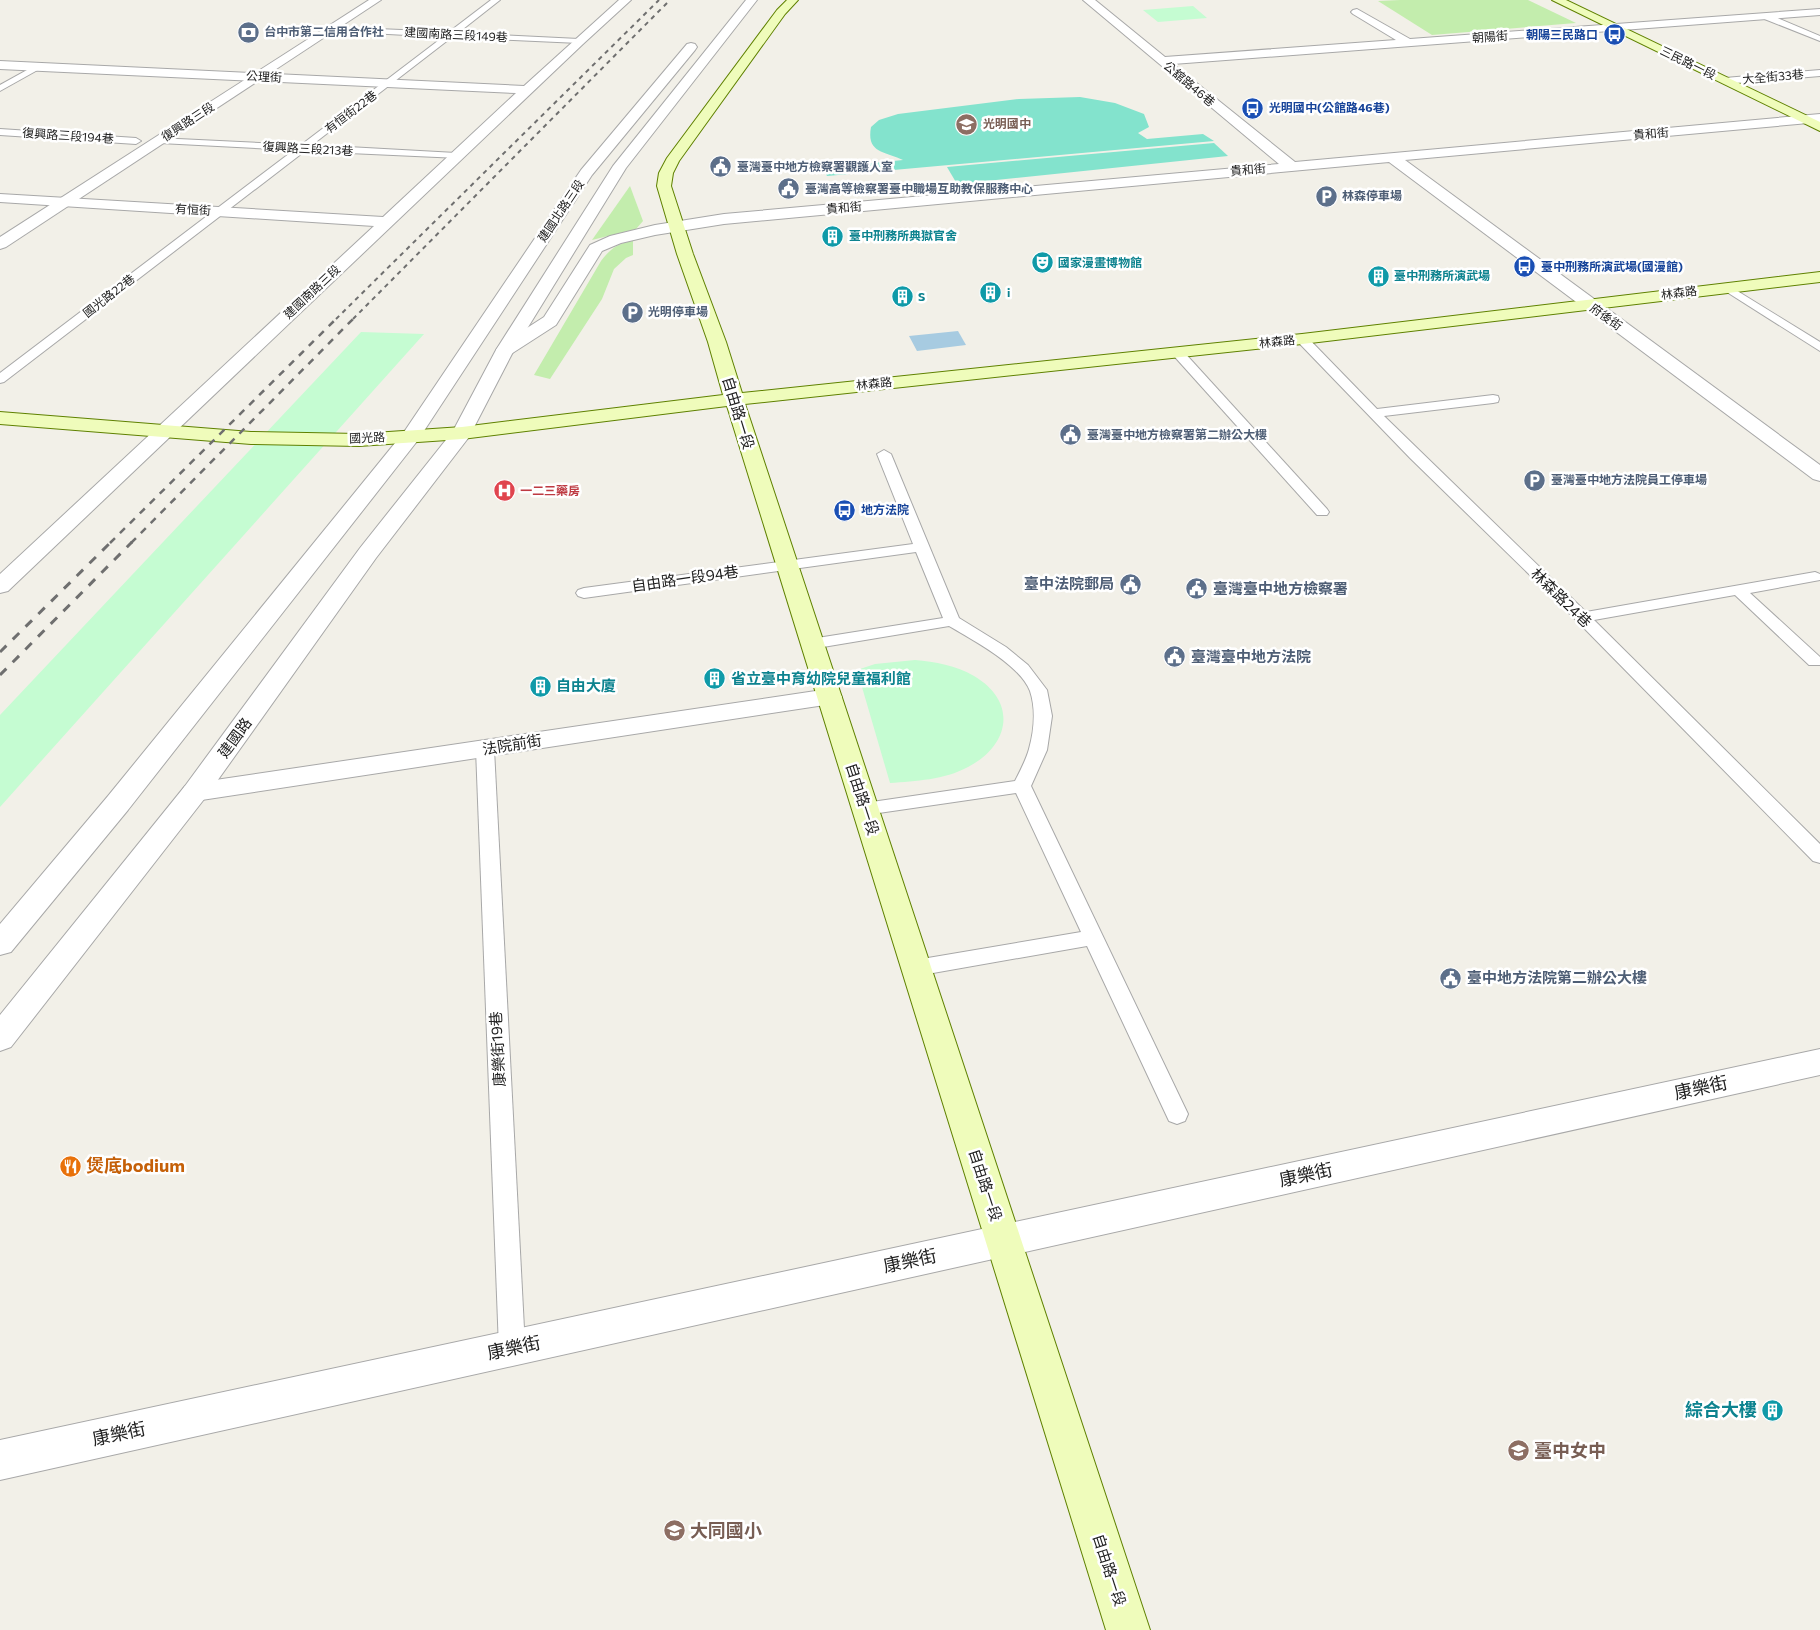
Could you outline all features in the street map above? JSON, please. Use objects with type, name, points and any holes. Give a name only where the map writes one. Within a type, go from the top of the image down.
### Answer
[{"type":"main road","name":"自由路一段","points":[[793,0],[770,27],[672,161],[666,173],[664,186],[675,226],[717,342],[733,400],[1128,1630]]},
{"type":"main road","name":"三民路一段","points":[[1557,0],[1820,127]]},
{"type":"main road","name":"林森路","points":[[733,400],[1302,339],[1588,303],[1820,277]]},
{"type":"main road","name":"國光路","points":[[0,418],[261,438],[359,440],[462,432],[733,400]]},
{"type":"street","name":"復興路三段","points":[[0,229],[356,0]]},
{"type":"street","name":"復興路三段","points":[[0,244],[376,0]]},
{"type":"street","name":"建國南路三段","points":[[0,586],[578,41],[626,0]]},
{"type":"street","name":"建國北路三段","points":[[462,432],[505,350],[620,166],[752,0]]},
{"type":"street","name":"公舘路46巷","points":[[1088,0],[1291,166]]},
{"type":"street","points":[[1357,12],[1409,43]]},
{"type":"street","name":"朝陽街","points":[[1161,61],[1820,12]]},
{"type":"street","name":"建國北路三段","points":[[411,436],[586,173],[699,38]]},
{"type":"street","name":"公理街","points":[[0,65],[527,90]]},
{"type":"street","name":"貴和街","points":[[505,350],[550,321],[596,248],[616,239],[675,226],[734,218],[1820,118]]},
{"type":"street","name":"府後街","points":[[1393,158],[1816,469]]},
{"type":"street","name":"有恒街","points":[[0,198],[386,222]]},
{"type":"street","name":"建國路","points":[[0,1038],[195,792],[368,553],[462,432]]},
{"type":"street","points":[[0,944],[118,803],[411,436]]},
{"type":"street","name":"法院前街","points":[[195,792],[829,697]]},
{"type":"street","name":"康樂街","points":[[0,1460],[1003,1240],[1818,1065]]},
{"type":"lane","name":"有恒街22巷","points":[[217,212],[496,0]]},
{"type":"lane","points":[[1765,16],[1820,39]]},
{"type":"lane","name":"建國南路三段149巷","points":[[333,29],[578,41]]},
{"type":"lane","points":[[0,88],[40,67]]},
{"type":"lane","name":"大全街33巷","points":[[1726,81],[1820,73]]},
{"type":"lane","name":"復興路三段194巷","points":[[0,132],[136,141]]},
{"type":"lane","name":"復興路三段213巷","points":[[160,140],[456,156]]},
{"type":"lane","name":"國光路22巷","points":[[0,379],[217,212]]},
{"type":"lane","points":[[1726,287],[1820,347]]},
{"type":"lane","name":"林森路24巷","points":[[1302,339],[1373,413],[1582,617],[1768,806],[1820,856]]},
{"type":"lane","points":[[1178,353],[1322,512]]},
{"type":"lane","points":[[1373,413],[1493,399]]},
{"type":"lane","points":[[884,454],[952,621],[1000,650],[1022,669],[1038,690],[1043,716],[1038,750],[1022,786],[1177,1114]]},
{"type":"lane","name":"自由路一段94巷","points":[[584,593],[922,547]]},
{"type":"lane","points":[[1582,617],[1815,577]]},
{"type":"lane","points":[[1738,590],[1815,661]]},
{"type":"lane","points":[[812,644],[952,621]]},
{"type":"lane","name":"康樂街19巷","points":[[485,749],[512,1348]]},
{"type":"lane","points":[[865,809],[1022,786]]},
{"type":"lane","points":[[916,968],[1094,937]]},
{"type":"green space","points":[[1528,0],[1576,23],[1432,35],[1378,1]]},
{"type":"green space","points":[[1193,6],[1207,18],[1158,22],[1143,10]]},
{"type":"green space","points":[[1080,97],[1115,103],[1144,114],[1149,127],[1138,133],[1147,139],[1203,134],[1214,141],[827,176],[823,168],[903,160],[874,147],[870,136],[871,127],[879,120],[898,114],[1019,99]]},
{"type":"green space","points":[[1214,143],[1228,156],[957,184],[947,167]]},
{"type":"green space","points":[[630,186],[643,221],[636,229],[592,240]]},
{"type":"green space","points":[[633,241],[633,255],[626,258],[614,269],[602,299],[550,379],[534,375],[601,261],[615,247]]},
{"type":"green space","points":[[361,332],[424,334],[0,807],[0,715]]},
{"type":"green space","points":[[915,660],[953,667],[967,672],[988,686],[998,698],[1003,710],[1003,723],[1000,735],[993,747],[982,758],[968,767],[940,777],[890,783],[857,670],[875,664]]},
{"type":"water","points":[[958,331],[966,345],[917,351],[909,336]]},
{"type":"railway","points":[[336,319],[659,0]]},
{"type":"railway","points":[[353,319],[670,0]]},
{"type":"railway","points":[[110,543],[337,318]]},
{"type":"railway","points":[[131,543],[354,318]]},
{"type":"railway","points":[[0,652],[111,542]]},
{"type":"railway","points":[[0,675],[132,542]]},
{"type":"place","name":"台中市第二信用合作社","points":[[248,32]]},
{"type":"place","name":"朝陽三民路口","points":[[1614,35]]},
{"type":"place","name":"光明國中(公館路46巷)","points":[[1253,108]]},
{"type":"place","name":"光明國中","points":[[967,124]]},
{"type":"place","name":"臺灣臺中地方檢察署觀護人室","points":[[721,167]]},
{"type":"place","name":"臺灣高等檢察署臺中職場互助教保服務中心","points":[[789,189]]},
{"type":"place","name":"林森停車場","points":[[1326,196]]},
{"type":"place","name":"臺中刑務所典獄官舍","points":[[833,236]]},
{"type":"place","name":"國家漫畫博物館","points":[[1042,263]]},
{"type":"place","name":"臺中刑務所演武場(國漫館)","points":[[1525,267]]},
{"type":"place","name":"臺中刑務所演武場","points":[[1378,276]]},
{"type":"place","name":"i","points":[[991,293]]},
{"type":"place","name":"S","points":[[902,297]]},
{"type":"place","name":"光明停車場","points":[[632,312]]},
{"type":"place","name":"臺灣臺中地方檢察署第二辦公大樓","points":[[1071,435]]},
{"type":"place","name":"臺灣臺中地方法院員工停車場","points":[[1535,480]]},
{"type":"place","name":"一二三藥房","points":[[504,491]]},
{"type":"place","name":"地方法院","points":[[845,510]]},
{"type":"place","name":"臺中法院郵局","points":[[1130,584]]},
{"type":"place","name":"臺灣臺中地方檢察署","points":[[1197,589]]},
{"type":"place","name":"臺灣臺中地方法院","points":[[1175,657]]},
{"type":"place","name":"省立臺中育幼院兒童福利館","points":[[715,679]]},
{"type":"place","name":"自由大廈","points":[[540,686]]},
{"type":"place","name":"臺中地方法院第二辦公大樓","points":[[1451,978]]},
{"type":"place","name":"煲底bodium","points":[[70,1166]]},
{"type":"place","name":"綜合大樓","points":[[1773,1410]]},
{"type":"place","name":"臺中女中","points":[[1518,1451]]},
{"type":"place","name":"大同國小","points":[[674,1531]]}]
